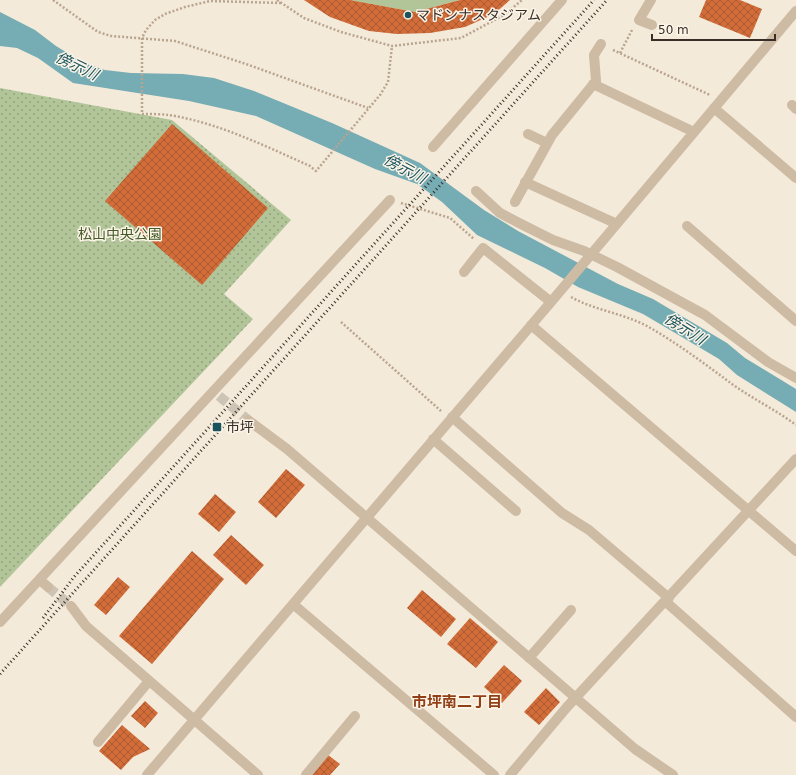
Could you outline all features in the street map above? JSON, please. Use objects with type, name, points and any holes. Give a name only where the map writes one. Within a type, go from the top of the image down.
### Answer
[{"type":"street","points":[[433,147],[562,0]]},
{"type":"street","points":[[651,0],[639,20],[652,25]]},
{"type":"street","points":[[147,775],[551,302],[796,11]]},
{"type":"street","points":[[515,202],[552,135],[596,81],[594,55],[601,44]]},
{"type":"street","points":[[593,84],[694,132]]},
{"type":"street","points":[[718,104],[796,178]]},
{"type":"street","points":[[528,134],[547,143]]},
{"type":"street","points":[[526,182],[617,224]]},
{"type":"street","points":[[476,192],[500,213],[705,315],[768,362],[796,378]]},
{"type":"street","points":[[0,622],[216,393],[390,200]]},
{"type":"street","points":[[687,226],[796,321]]},
{"type":"street","points":[[464,272],[484,248],[551,302]]},
{"type":"street","points":[[531,325],[796,551]]},
{"type":"street","points":[[451,418],[562,513],[589,530],[796,716]]},
{"type":"street","points":[[248,420],[287,448],[635,749],[674,775]]},
{"type":"street","points":[[433,439],[516,511]]},
{"type":"street","points":[[510,775],[567,707],[796,459]]},
{"type":"street","points":[[40,580],[48,587]]},
{"type":"street","points":[[293,604],[494,775]]},
{"type":"street","points":[[71,606],[86,626],[258,775]]},
{"type":"street","points":[[528,658],[571,610]]},
{"type":"street","points":[[98,742],[149,681]]},
{"type":"street","points":[[306,775],[356,716]]},
{"type":"path","points":[[53,0],[98,32],[111,36],[175,42],[246,64],[368,108]]},
{"type":"path","points":[[281,2],[210,0],[165,14],[146,30],[142,38],[142,114],[169,115],[191,120],[255,141],[310,166],[316,171],[320,168],[362,114],[380,95],[388,82],[392,46]]},
{"type":"path","points":[[277,0],[304,18],[341,32],[392,46],[461,38],[504,15],[522,0]]},
{"type":"path","points":[[620,53],[630,33],[639,20]]},
{"type":"path","points":[[601,44],[718,104]]},
{"type":"path","points":[[390,200],[450,218],[484,248]]},
{"type":"path","points":[[562,289],[584,304],[627,317],[647,326],[712,368],[733,384],[769,405],[796,425]]},
{"type":"path","points":[[341,322],[451,418]]},
{"type":"green space","points":[[350,0],[460,0],[415,12]]},
{"type":"green space","name":"松山中央公園","points":[[0,88],[172,120],[291,220],[224,294],[253,319],[0,587]]},
{"type":"water","name":"傍示川","points":[[0,12],[35,30],[56,46],[84,63],[105,70],[131,73],[183,74],[214,78],[254,91],[332,123],[420,163],[484,210],[518,231],[618,284],[653,299],[727,343],[745,358],[796,389],[796,412],[737,375],[719,359],[643,314],[578,287],[545,268],[477,235],[442,202],[417,184],[375,169],[256,116],[189,101],[73,83],[38,58],[17,48],[0,46]]},
{"type":"building","name":"マドンナスタジアム","points":[[304,0],[350,0],[415,12],[460,0],[510,0],[494,14],[465,27],[430,33],[397,34],[369,31],[330,17]]},
{"type":"building","points":[[706,0],[740,0],[762,9],[750,38],[699,17]]},
{"type":"building","points":[[172,124],[268,208],[202,285],[105,201]]},
{"type":"building","points":[[286,469],[305,485],[276,518],[258,502]]},
{"type":"building","points":[[215,494],[236,512],[219,532],[198,514]]},
{"type":"building","points":[[231,535],[264,565],[246,585],[213,555]]},
{"type":"building","points":[[192,551],[224,579],[152,664],[119,636]]},
{"type":"building","points":[[118,577],[130,587],[106,615],[94,605]]},
{"type":"building","points":[[422,590],[456,619],[441,637],[407,608]]},
{"type":"building","points":[[470,618],[498,642],[476,668],[447,644]]},
{"type":"building","points":[[504,665],[522,681],[502,703],[484,687]]},
{"type":"building","points":[[546,688],[560,702],[539,725],[524,712]]},
{"type":"building","points":[[145,701],[158,713],[145,728],[131,716]]},
{"type":"building","points":[[122,725],[150,749],[133,757],[121,770],[99,751]]},
{"type":"building","points":[[328,755],[340,764],[330,775],[311,775]]},
{"type":"tunnel","points":[[219,396],[248,420]]},
{"type":"tunnel","points":[[48,587],[71,606]]},
{"type":"railway","points":[[43,618],[74,577],[594,0]]},
{"type":"railway","points":[[0,674],[607,0]]},
{"type":"place","name":"マドンナスタジアム","points":[[408,15]]},
{"type":"place","name":"市坪","points":[[217,427]]},
{"type":"district","name":"市坪南二丁目","points":[[457,702]]}]
